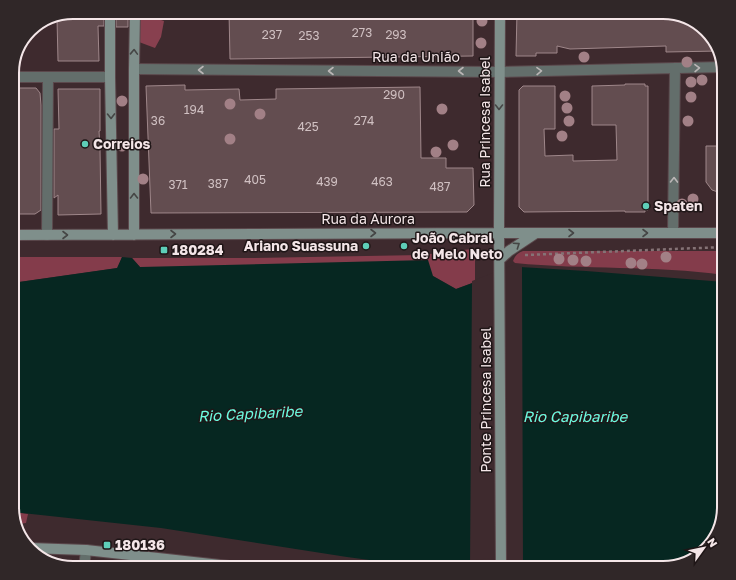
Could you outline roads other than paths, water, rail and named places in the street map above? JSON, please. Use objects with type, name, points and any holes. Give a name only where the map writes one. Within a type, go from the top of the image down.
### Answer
[{"type":"main road","points":[[110,19],[113,235]]},
{"type":"main road","points":[[134,235],[135,19]]},
{"type":"main road","name":"Rua Princesa Isabel","points":[[499,233],[500,19]]},
{"type":"main road","name":"Ponte Princesa Isabel","points":[[499,233],[501,561]]},
{"type":"main road","points":[[499,266],[509,251],[536,233]]},
{"type":"main road","name":"Rua da Aurora","points":[[19,235],[717,233]]},
{"type":"main road","points":[[37,548],[86,550],[184,561]]},
{"type":"street","name":"Rua da União","points":[[134,69],[500,72],[717,67]]},
{"type":"street","points":[[673,233],[675,68]]},
{"type":"street","points":[[19,77],[110,77]]},
{"type":"street","points":[[47,235],[48,77]]},
{"type":"street","points":[[85,561],[86,550]]},
{"type":"water","name":"Rio Capibaribe","points":[[122,257],[132,258],[140,267],[428,260],[433,276],[456,289],[520,267],[717,281],[717,514],[710,534],[704,543],[693,552],[684,557],[663,561],[509,561],[490,556],[475,558],[472,561],[377,561],[161,528],[19,513],[19,282],[117,268]]},
{"type":"place","name":"Correios","points":[[85,144]]},
{"type":"place","name":"Spaten","points":[[646,206]]},
{"type":"place","name":"Ariano Suassuna","points":[[366,246]]},
{"type":"place","name":"João Cabral de Melo Neto","points":[[404,246]]},
{"type":"place","name":"180284","points":[[164,250]]},
{"type":"place","name":"180136","points":[[107,545]]}]
